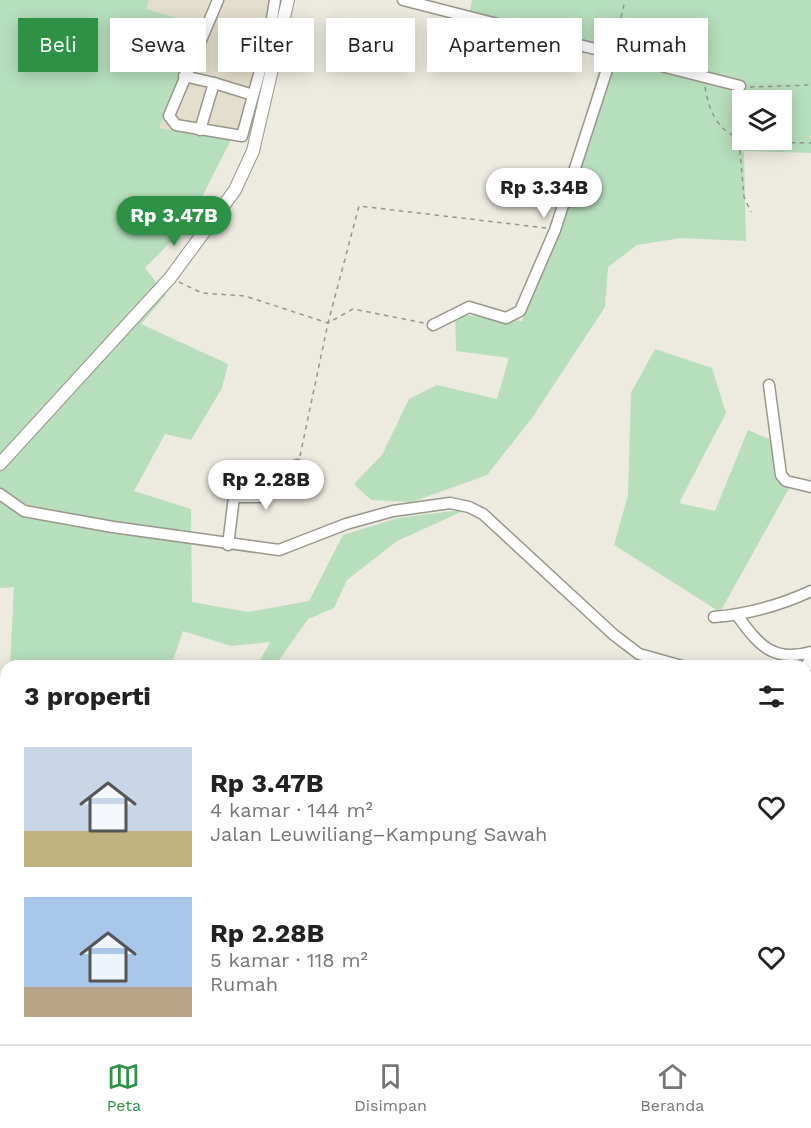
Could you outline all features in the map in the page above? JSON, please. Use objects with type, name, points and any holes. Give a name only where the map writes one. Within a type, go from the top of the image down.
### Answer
[{"type":"main road","points":[[0,464],[170,278],[235,190],[253,151],[288,0]]},
{"type":"street","points":[[218,0],[169,116],[176,125],[242,136],[268,38],[275,0]]},
{"type":"street","points":[[403,0],[594,49]]},
{"type":"street","points":[[433,325],[469,306],[506,318],[520,311],[555,230],[606,72]]},
{"type":"street","points":[[684,72],[740,86]]},
{"type":"street","points":[[184,76],[253,94]]},
{"type":"street","points":[[200,130],[214,83]]},
{"type":"street","points":[[769,385],[781,475],[786,481],[798,486],[811,487]]},
{"type":"street","points":[[228,545],[234,497],[263,497],[297,465]]},
{"type":"street","points":[[0,495],[24,511],[228,545],[279,550],[346,524],[393,511],[450,503],[469,507],[483,514],[614,635],[639,654],[660,660]]},
{"type":"street","points":[[714,617],[737,615],[786,603],[811,591]]},
{"type":"street","points":[[737,615],[758,644],[772,652],[794,657],[811,653]]},
{"type":"path","points":[[621,18],[625,0]]},
{"type":"path","points":[[704,77],[712,115],[722,129],[732,136]]},
{"type":"path","points":[[740,86],[769,88],[811,85]]},
{"type":"path","points":[[792,142],[811,143]]},
{"type":"path","points":[[739,150],[744,197],[751,212]]},
{"type":"path","points":[[297,465],[328,323],[359,206],[555,230]]},
{"type":"path","points":[[170,278],[202,293],[245,296],[328,323],[353,309],[433,325]]},
{"type":"shaded area","points":[[149,0],[295,0],[291,18],[218,18],[218,72],[278,72],[260,145],[159,128],[181,72],[206,72],[206,18],[176,18],[146,9]]},
{"type":"green space","points":[[0,0],[149,0],[146,9],[176,18],[110,18],[110,72],[181,72],[159,128],[231,140],[188,224],[145,268],[166,295],[141,324],[228,364],[222,388],[191,440],[165,434],[134,491],[191,509],[192,602],[248,612],[309,601],[343,535],[398,518],[468,509],[397,541],[347,580],[334,608],[308,619],[279,660],[260,660],[270,642],[231,646],[183,631],[173,660],[10,660],[14,587],[0,588]]},
{"type":"green space","points":[[472,0],[811,0],[811,153],[744,151],[746,241],[681,238],[637,245],[608,267],[605,307],[532,418],[487,475],[412,502],[371,500],[354,484],[382,455],[409,399],[437,385],[497,399],[509,358],[456,351],[455,314],[522,321],[553,238],[598,72],[708,72],[708,18],[594,18],[594,52],[582,49],[582,18],[468,18]]},
{"type":"green space","points":[[655,349],[712,368],[726,413],[679,503],[715,511],[748,430],[778,443],[791,485],[720,612],[614,545],[628,495],[631,393]]}]
